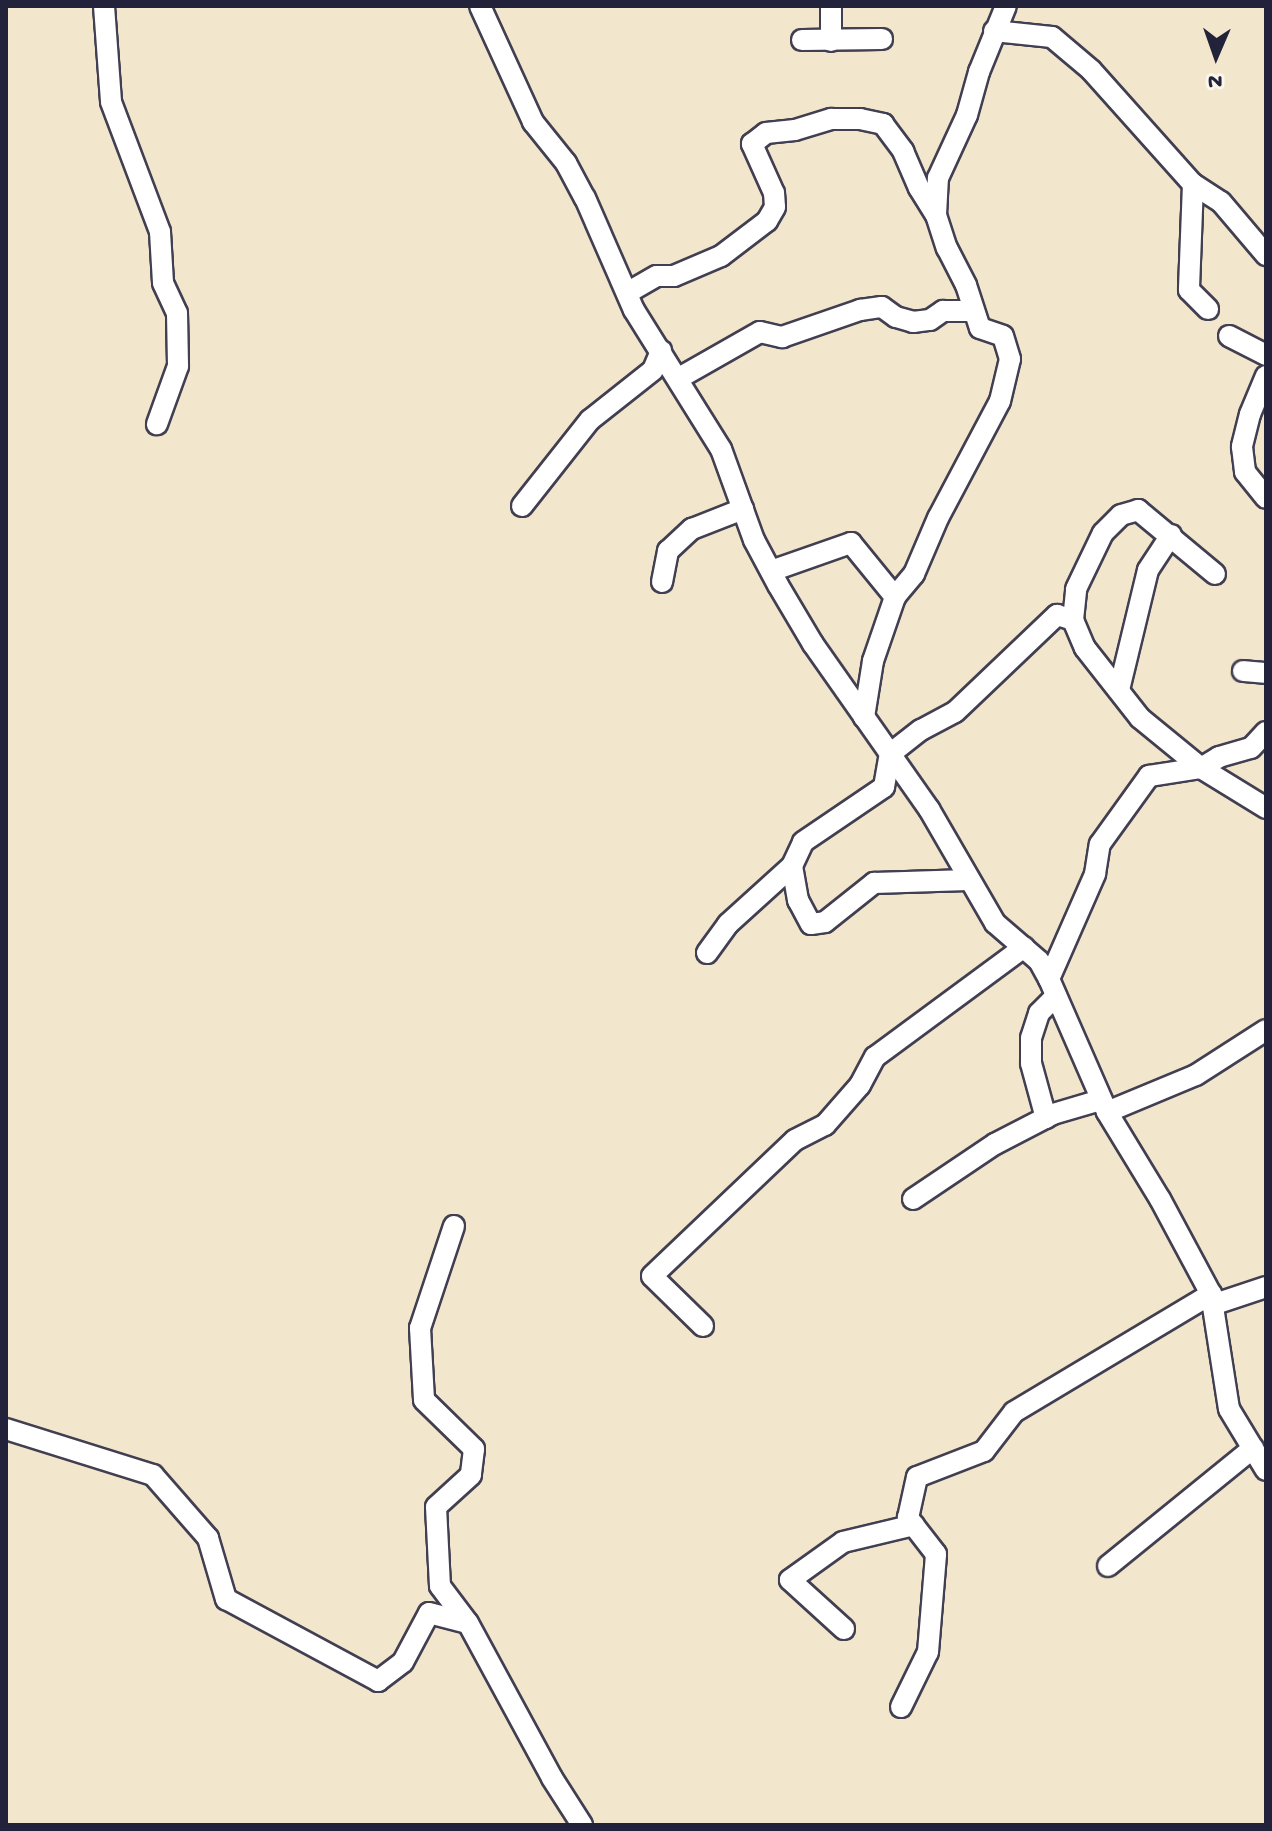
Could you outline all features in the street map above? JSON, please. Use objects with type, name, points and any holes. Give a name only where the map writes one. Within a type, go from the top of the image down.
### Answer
[{"type":"street","points":[[104,6],[111,102],[160,232],[163,283],[177,313],[178,366],[157,424]]},
{"type":"street","points":[[480,6],[533,122],[566,163],[627,293],[721,449],[754,540],[813,644],[929,809],[995,923],[1039,961],[1104,1106],[1160,1199],[1212,1299],[1229,1409],[1266,1470]]},
{"type":"street","points":[[831,6],[831,41]]},
{"type":"street","points":[[936,215],[938,178],[967,115],[994,31],[1006,6]]},
{"type":"street","points":[[994,31],[1052,37],[1091,70],[1193,184],[1221,202],[1266,255]]},
{"type":"street","points":[[802,40],[882,39]]},
{"type":"street","points":[[627,293],[657,276],[674,276],[721,256],[767,221],[775,207],[774,193],[752,144],[766,133],[795,130],[831,119],[860,119],[883,124],[903,151],[919,188],[936,215],[947,248],[966,285],[980,328],[1003,336],[1010,359],[1000,401],[938,518],[914,574],[895,597],[873,661],[864,717]]},
{"type":"street","points":[[1193,184],[1189,290],[1208,309]]},
{"type":"street","points":[[679,378],[760,332],[782,337],[871,308],[882,307],[896,317],[913,322],[930,320],[943,311],[972,311]]},
{"type":"street","points":[[1229,336],[1266,355]]},
{"type":"street","points":[[522,506],[590,420],[653,370],[661,351]]},
{"type":"street","points":[[1266,376],[1250,414],[1242,447],[1245,472],[1266,498]]},
{"type":"street","points":[[662,582],[668,551],[692,529],[743,509]]},
{"type":"street","points":[[1215,574],[1138,510],[1121,515],[1103,533],[1080,579],[1073,620],[1085,648],[1140,718],[1201,768],[1266,808]]},
{"type":"street","points":[[1119,690],[1148,570],[1171,535]]},
{"type":"street","points":[[771,571],[851,543],[895,597]]},
{"type":"street","points":[[707,953],[728,924],[792,866],[803,842],[884,787],[890,754],[921,730],[955,712],[1057,615],[1073,620]]},
{"type":"street","points":[[1243,671],[1266,673]]},
{"type":"street","points":[[1046,1118],[1031,1063],[1031,1038],[1095,874],[1100,844],[1115,819],[1149,776],[1201,768],[1219,757],[1251,748],[1266,732]]},
{"type":"street","points":[[792,866],[798,900],[811,924],[825,922],[874,883],[968,880]]},
{"type":"street","points":[[703,1326],[652,1276],[795,1140],[825,1125],[860,1085],[875,1057],[1024,947]]},
{"type":"street","points":[[913,1199],[995,1144],[1046,1118],[1104,1106],[1196,1075],[1266,1030]]},
{"type":"street","points":[[454,1226],[420,1328],[424,1400],[474,1449],[471,1475],[436,1507],[440,1586],[468,1623],[552,1778],[582,1825]]},
{"type":"street","points":[[901,1707],[928,1652],[936,1554],[908,1518],[917,1477],[984,1451],[1014,1412],[1212,1299],[1266,1287]]},
{"type":"street","points":[[6,1429],[153,1475],[208,1538],[226,1599],[378,1681],[403,1662],[429,1613],[468,1623]]},
{"type":"street","points":[[1108,1566],[1253,1448]]},
{"type":"street","points":[[844,1629],[790,1580],[843,1542],[914,1525]]}]
